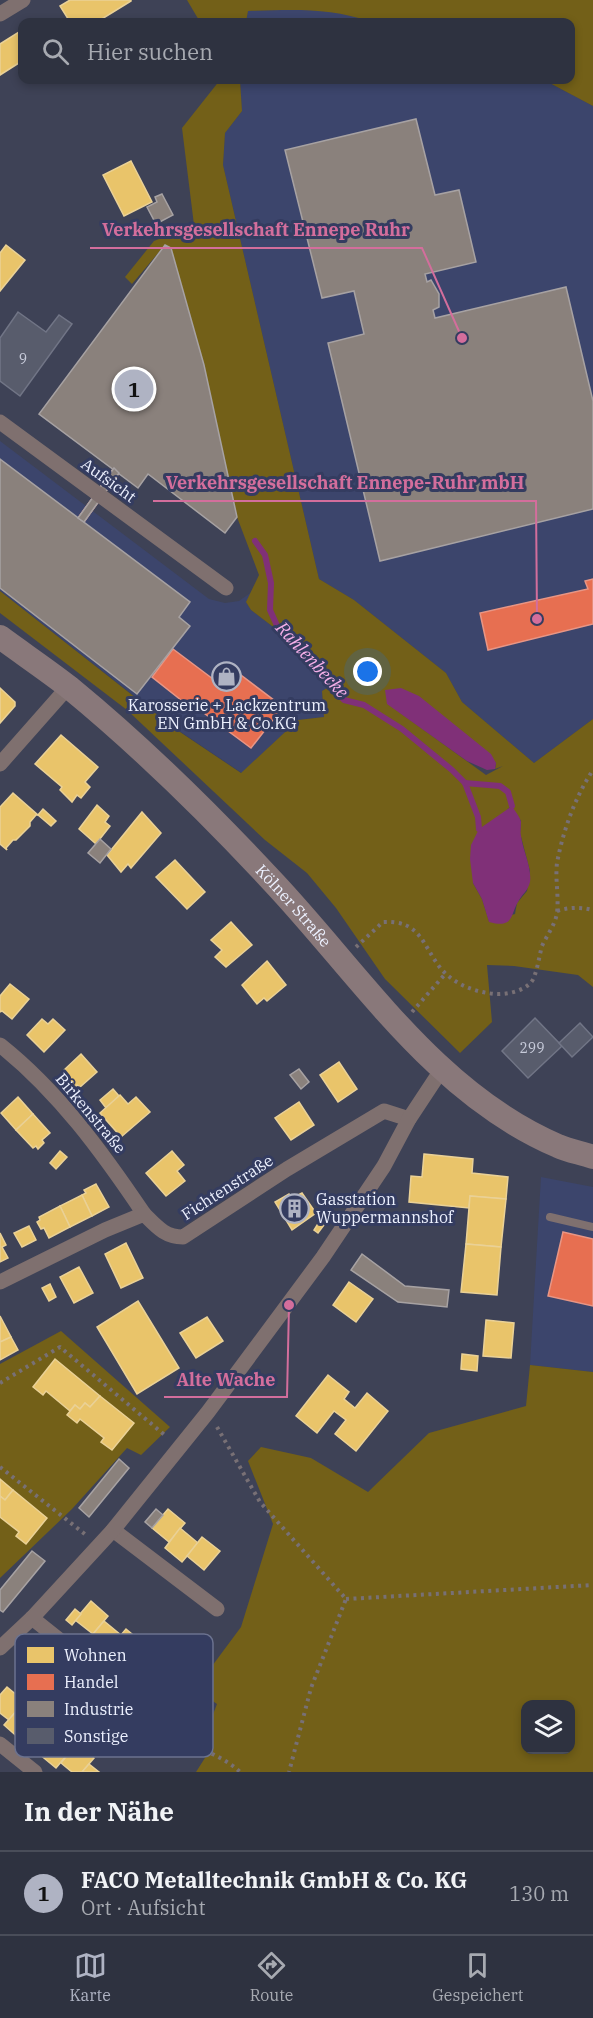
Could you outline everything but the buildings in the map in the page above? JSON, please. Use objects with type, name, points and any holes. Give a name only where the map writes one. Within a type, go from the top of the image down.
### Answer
[{"type":"main road","name":"Kölner Straße","points":[[0,638],[68,687],[121,732],[228,835],[275,884],[399,1026],[442,1069],[484,1104],[535,1136],[593,1157]]},
{"type":"street","points":[[0,14],[23,0]]},
{"type":"street","name":"Aufsicht","points":[[0,422],[226,588]]},
{"type":"street","points":[[0,764],[68,687]]},
{"type":"street","name":"Birkenstraße","points":[[0,1045],[43,1083],[77,1122],[113,1168],[144,1214]]},
{"type":"street","points":[[0,1648],[32,1618],[113,1530],[208,1412],[323,1257],[384,1166],[409,1119],[442,1069]]},
{"type":"street","name":"Fichtenstraße","points":[[144,1214],[171,1237],[183,1237],[384,1111],[409,1119]]},
{"type":"street","points":[[0,1281],[105,1230],[144,1214]]},
{"type":"street","points":[[113,1530],[216,1609]]},
{"type":"street","points":[[32,1618],[52,1634]]},
{"type":"street","points":[[0,1744],[15,1756]]},
{"type":"street","points":[[16,1757],[35,1772]]},
{"type":"lane","points":[[550,1217],[593,1227]]},
{"type":"path","points":[[343,961],[384,922],[400,921],[423,939],[446,974],[455,982],[481,992],[498,994],[512,993],[524,988],[534,980],[543,945],[557,911],[557,865],[566,826],[586,780],[593,770]]},
{"type":"path","points":[[557,911],[579,907],[593,910]]},
{"type":"path","points":[[399,1026],[446,974]]},
{"type":"path","points":[[0,1383],[60,1347],[179,1447]]},
{"type":"path","points":[[208,1412],[260,1502],[346,1599]]},
{"type":"path","points":[[0,1467],[98,1545]]},
{"type":"path","points":[[346,1599],[593,1585]]},
{"type":"path","points":[[289,1772],[311,1688],[346,1599]]},
{"type":"path","points":[[213,1755],[230,1762],[240,1772]]},
{"type":"shaded area","points":[[187,0],[593,0],[593,106],[552,84],[575,84],[575,18],[358,18],[295,10],[248,11],[247,18],[198,18]]},
{"type":"shaded area","points":[[305,9],[348,14],[360,18],[247,18],[248,11]]},
{"type":"shaded area","points":[[217,84],[240,84],[242,111],[225,133],[223,165],[319,579],[354,600],[446,673],[462,702],[534,763],[593,719],[593,987],[578,975],[514,966],[487,965],[492,1022],[460,1053],[385,979],[336,908],[307,873],[265,840],[127,710],[0,613],[0,591],[174,728],[241,773],[298,720],[324,717],[322,691],[332,685],[298,646],[251,610],[246,602],[259,575],[237,517],[204,365],[171,248],[165,245],[132,284],[125,277],[154,241],[194,225],[182,128]],"holes":[[[388,704],[496,763],[495,769],[503,766],[486,775]],[[511,806],[521,821],[520,833],[530,871],[527,891],[517,903],[515,914],[489,921],[482,899],[473,883],[505,812]]]},
{"type":"shaded area","points":[[240,84],[552,84],[593,106],[593,719],[534,763],[462,702],[446,673],[354,600],[319,579],[223,165],[225,133],[242,111]]},
{"type":"shaded area","points":[[0,441],[209,599],[225,603],[239,601],[253,591],[246,602],[251,610],[298,646],[333,685],[322,691],[324,717],[298,720],[242,773],[175,728],[0,591]]},
{"type":"shaded area","points":[[401,688],[419,696],[491,754],[496,763],[495,769],[487,770],[467,761],[387,704],[385,690]]},
{"type":"shaded area","points":[[512,806],[521,822],[530,882],[510,920],[497,924],[489,922],[482,899],[473,883],[471,845],[479,829]]},
{"type":"shaded area","points":[[541,1177],[593,1187],[593,1372],[530,1365]]},
{"type":"shaded area","points":[[61,1331],[170,1427],[141,1455],[127,1448],[72,1509],[0,1578],[0,1364]]},
{"type":"shaded area","points":[[530,1365],[593,1372],[593,1772],[196,1772],[206,1757],[213,1757],[213,1714],[217,1704],[213,1701],[213,1665],[241,1627],[273,1524],[248,1461],[261,1447],[311,1458],[368,1492],[429,1433],[526,1406]]},
{"type":"waterway","name":"Rahlenbecke","points":[[255,541],[265,555],[271,583],[270,610],[279,630],[344,700],[364,705],[402,729],[452,770],[465,783],[478,817],[479,829]]},
{"type":"waterway","points":[[465,783],[500,786],[508,792],[512,806]]},
{"type":"place","name":"Verkehrsgesellschaft Ennepe Ruhr","points":[[462,338]]},
{"type":"place","name":"FACO Metalltechnik GmbH & Co. KG","points":[[134,389]]},
{"type":"place","name":"Verkehrsgesellschaft Ennepe-Ruhr mbH","points":[[537,619]]},
{"type":"place","name":"Karosserie + Lackzentrum EN GmbH & Co.KG","points":[[227,677]]},
{"type":"place","name":"Gasstation Wuppermannshof","points":[[295,1208]]},
{"type":"place","name":"Alte Wache","points":[[289,1305]]}]
